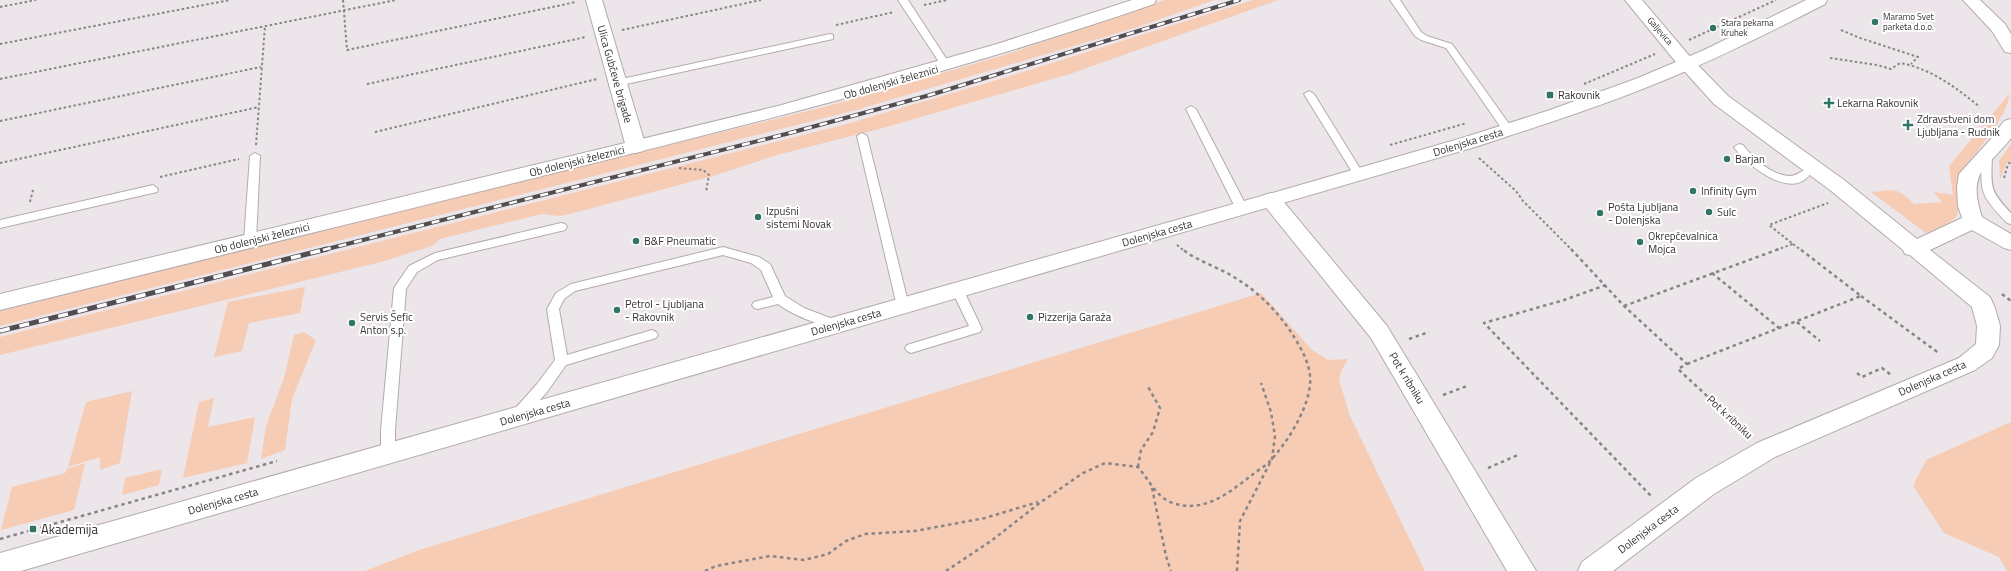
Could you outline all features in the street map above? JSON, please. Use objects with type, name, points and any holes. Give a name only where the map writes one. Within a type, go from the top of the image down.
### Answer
[{"type":"street","name":"Ob dolenjski železnici","points":[[0,302],[825,100],[946,66],[1063,30],[1145,0]]},
{"type":"street","name":"Galjevica","points":[[1633,0],[1686,63]]},
{"type":"street","name":"Dolenjska cesta","points":[[0,565],[515,418],[957,289],[1242,209],[1463,144],[1563,112],[1645,82],[1780,20],[1819,0]]},
{"type":"street","points":[[1972,0],[1999,28],[2011,48]]},
{"type":"street","name":"Ulica Gubčeve brigade","points":[[586,1],[603,34],[636,147]]},
{"type":"street","name":"Dolenjska cesta","points":[[1592,571],[1705,486],[1766,450],[1967,364],[1985,350],[1989,337],[1988,324],[1982,303],[1913,249],[1837,185],[1722,100],[1686,63]]},
{"type":"street","points":[[2011,124],[1987,156],[1969,174],[1967,187],[1968,206],[1973,221],[2011,243]]},
{"type":"street","name":"Pot k ribniku","points":[[1271,200],[1380,332],[1522,571]]},
{"type":"street","points":[[1913,249],[1973,221]]},
{"type":"lane","points":[[903,0],[946,66]]},
{"type":"lane","points":[[1395,0],[1418,34],[1424,38],[1449,46],[1508,130]]},
{"type":"lane","points":[[617,83],[830,37]]},
{"type":"lane","points":[[1309,94],[1359,175]]},
{"type":"lane","points":[[1191,109],[1242,209]]},
{"type":"lane","points":[[862,136],[902,306]]},
{"type":"lane","points":[[1739,147],[1779,170],[1805,174],[1800,179],[1795,180],[1775,176],[1746,157],[1739,147]]},
{"type":"lane","points":[[250,241],[255,156]]},
{"type":"lane","points":[[1987,156],[1986,183],[1991,199],[2011,220]]},
{"type":"lane","points":[[0,224],[153,189]]},
{"type":"lane","points":[[388,454],[388,430],[400,288],[412,269],[434,257],[561,227]]},
{"type":"lane","points":[[562,361],[553,308],[560,296],[571,288],[723,251],[755,260],[766,267],[780,299],[789,307],[802,314],[836,325]]},
{"type":"lane","points":[[911,348],[976,330],[957,289]]},
{"type":"lane","points":[[758,305],[780,299]]},
{"type":"lane","points":[[515,418],[542,388],[562,361],[652,335]]},
{"type":"path","points":[[0,7],[36,0]]},
{"type":"path","points":[[0,44],[230,0]]},
{"type":"path","points":[[343,0],[347,50],[586,1]]},
{"type":"path","points":[[0,78],[396,0]]},
{"type":"path","points":[[367,84],[760,0]]},
{"type":"path","points":[[1684,41],[1729,23],[1776,0]]},
{"type":"path","points":[[255,156],[265,26]]},
{"type":"path","points":[[1842,30],[1857,39],[1902,49],[1918,57],[1910,64]]},
{"type":"path","points":[[1578,86],[1658,53]]},
{"type":"path","points":[[1830,58],[1844,62],[1884,66],[1891,69],[1900,63],[1910,64],[1945,80],[1980,107]]},
{"type":"path","points":[[0,121],[261,67]]},
{"type":"path","points":[[0,163],[259,107]]},
{"type":"path","points":[[1389,146],[1497,114]]},
{"type":"path","points":[[1463,144],[1516,191],[1523,201],[1606,285],[1624,306],[1687,364],[1861,296]]},
{"type":"path","points":[[2003,180],[2008,164],[2011,162]]},
{"type":"path","points":[[2008,164],[2011,169]]},
{"type":"path","points":[[679,168],[703,170],[709,175],[706,192]]},
{"type":"path","points":[[1835,200],[1769,225],[1944,358],[1967,364]]},
{"type":"path","points":[[1162,232],[1184,251],[1233,276],[1258,294],[1270,306],[1297,341],[1306,358],[1310,379],[1308,399],[1300,417],[1272,459],[1240,521],[1237,571]]},
{"type":"path","points":[[1624,306],[1793,244]]},
{"type":"path","points":[[1711,273],[1779,328]]},
{"type":"path","points":[[1606,285],[1564,300],[1484,324],[1652,497]]},
{"type":"path","points":[[2004,298],[2011,301]]},
{"type":"path","points":[[1797,322],[1820,341]]},
{"type":"path","points":[[1409,339],[1429,332]]},
{"type":"path","name":"Pot k ribniku","points":[[1687,364],[1678,369],[1766,450]]},
{"type":"path","points":[[1857,372],[1862,377],[1882,368],[1894,378]]},
{"type":"path","points":[[1148,385],[1160,408],[1153,432],[1141,450],[1138,466],[1152,487],[1162,497],[1175,504],[1196,507],[1227,496],[1272,459],[1275,436],[1271,412],[1261,383]]},
{"type":"path","points":[[1443,395],[1467,386]]},
{"type":"path","points":[[1488,468],[1518,456]]},
{"type":"path","points":[[946,571],[991,541],[1041,502],[1083,473],[1105,463],[1138,466]]},
{"type":"path","points":[[1152,487],[1166,556],[1171,571]]},
{"type":"path","points":[[705,571],[716,566],[770,556],[804,560],[828,554],[846,541],[865,534],[915,531],[985,518],[1041,502]]},
{"type":"shaded area","points":[[1165,0],[1214,0],[1138,27],[856,110],[0,326],[0,310],[828,106],[1008,54]]},
{"type":"shaded area","points":[[1253,0],[1278,0],[1070,74],[883,128],[777,155],[713,176],[566,215],[559,216],[542,214],[440,239],[432,246],[381,262],[0,355],[0,337],[843,125],[1004,78]]},
{"type":"shaded area","points":[[2009,94],[2008,101],[1999,121],[1962,172],[1958,213],[1950,222],[1926,233],[1871,192],[1895,190],[1903,194],[1914,204],[1942,202],[1934,192],[1953,195],[1949,166]]},
{"type":"shaded area","points":[[2011,144],[2011,160],[2007,163],[2000,179],[1999,161]]},
{"type":"shaded area","points":[[305,287],[300,313],[249,323],[242,351],[214,357],[228,302]]},
{"type":"shaded area","points":[[1261,293],[1311,349],[1328,360],[1348,359],[1341,371],[1339,380],[1350,416],[1425,571],[365,571],[419,550]]},
{"type":"shaded area","points":[[304,332],[316,340],[292,399],[285,450],[261,459],[266,426],[284,378],[294,335]]},
{"type":"shaded area","points":[[132,391],[120,463],[100,470],[100,457],[68,467],[86,402]]},
{"type":"shaded area","points":[[214,398],[208,427],[255,417],[247,463],[183,478],[199,402]]},
{"type":"shaded area","points":[[2011,422],[2011,571],[2007,571],[1999,557],[1944,533],[1913,486],[1926,460]]},
{"type":"shaded area","points":[[85,463],[74,510],[1,530],[12,487],[65,473],[67,469]]},
{"type":"shaded area","points":[[162,469],[159,485],[122,495],[125,478]]},
{"type":"railway","points":[[323,250],[786,134],[930,95],[1239,0]]},
{"type":"railway","points":[[0,331],[327,249]]},
{"type":"place","name":"Maramo Svet parketa d.o.o.","points":[[1875,22]]},
{"type":"place","name":"Stara pekarna Kruhek","points":[[1713,28]]},
{"type":"place","name":"Rakovnik","points":[[1550,95]]},
{"type":"place","name":"Lekarna Rakovnik","points":[[1829,103]]},
{"type":"place","name":"Zdravstveni dom Ljubljana - Rudnik","points":[[1908,125]]},
{"type":"place","name":"Barjan","points":[[1727,159]]},
{"type":"place","name":"Infinity Gym","points":[[1693,191]]},
{"type":"place","name":"Sulc","points":[[1709,212]]},
{"type":"place","name":"Pošta Ljubljana - Dolenjska","points":[[1600,213]]},
{"type":"place","name":"Izpušni sistemi Novak","points":[[758,217]]},
{"type":"place","name":"B&F Pneumatic","points":[[636,241]]},
{"type":"place","name":"Okrepčevalnica Mojca","points":[[1640,242]]},
{"type":"place","name":"Petrol - Ljubljana - Rakovnik","points":[[617,310]]},
{"type":"place","name":"Pizzerija Garaža","points":[[1030,317]]},
{"type":"place","name":"Servis Šefic Anton s.p.","points":[[352,323]]},
{"type":"place","name":"Akademija","points":[[33,529]]}]
